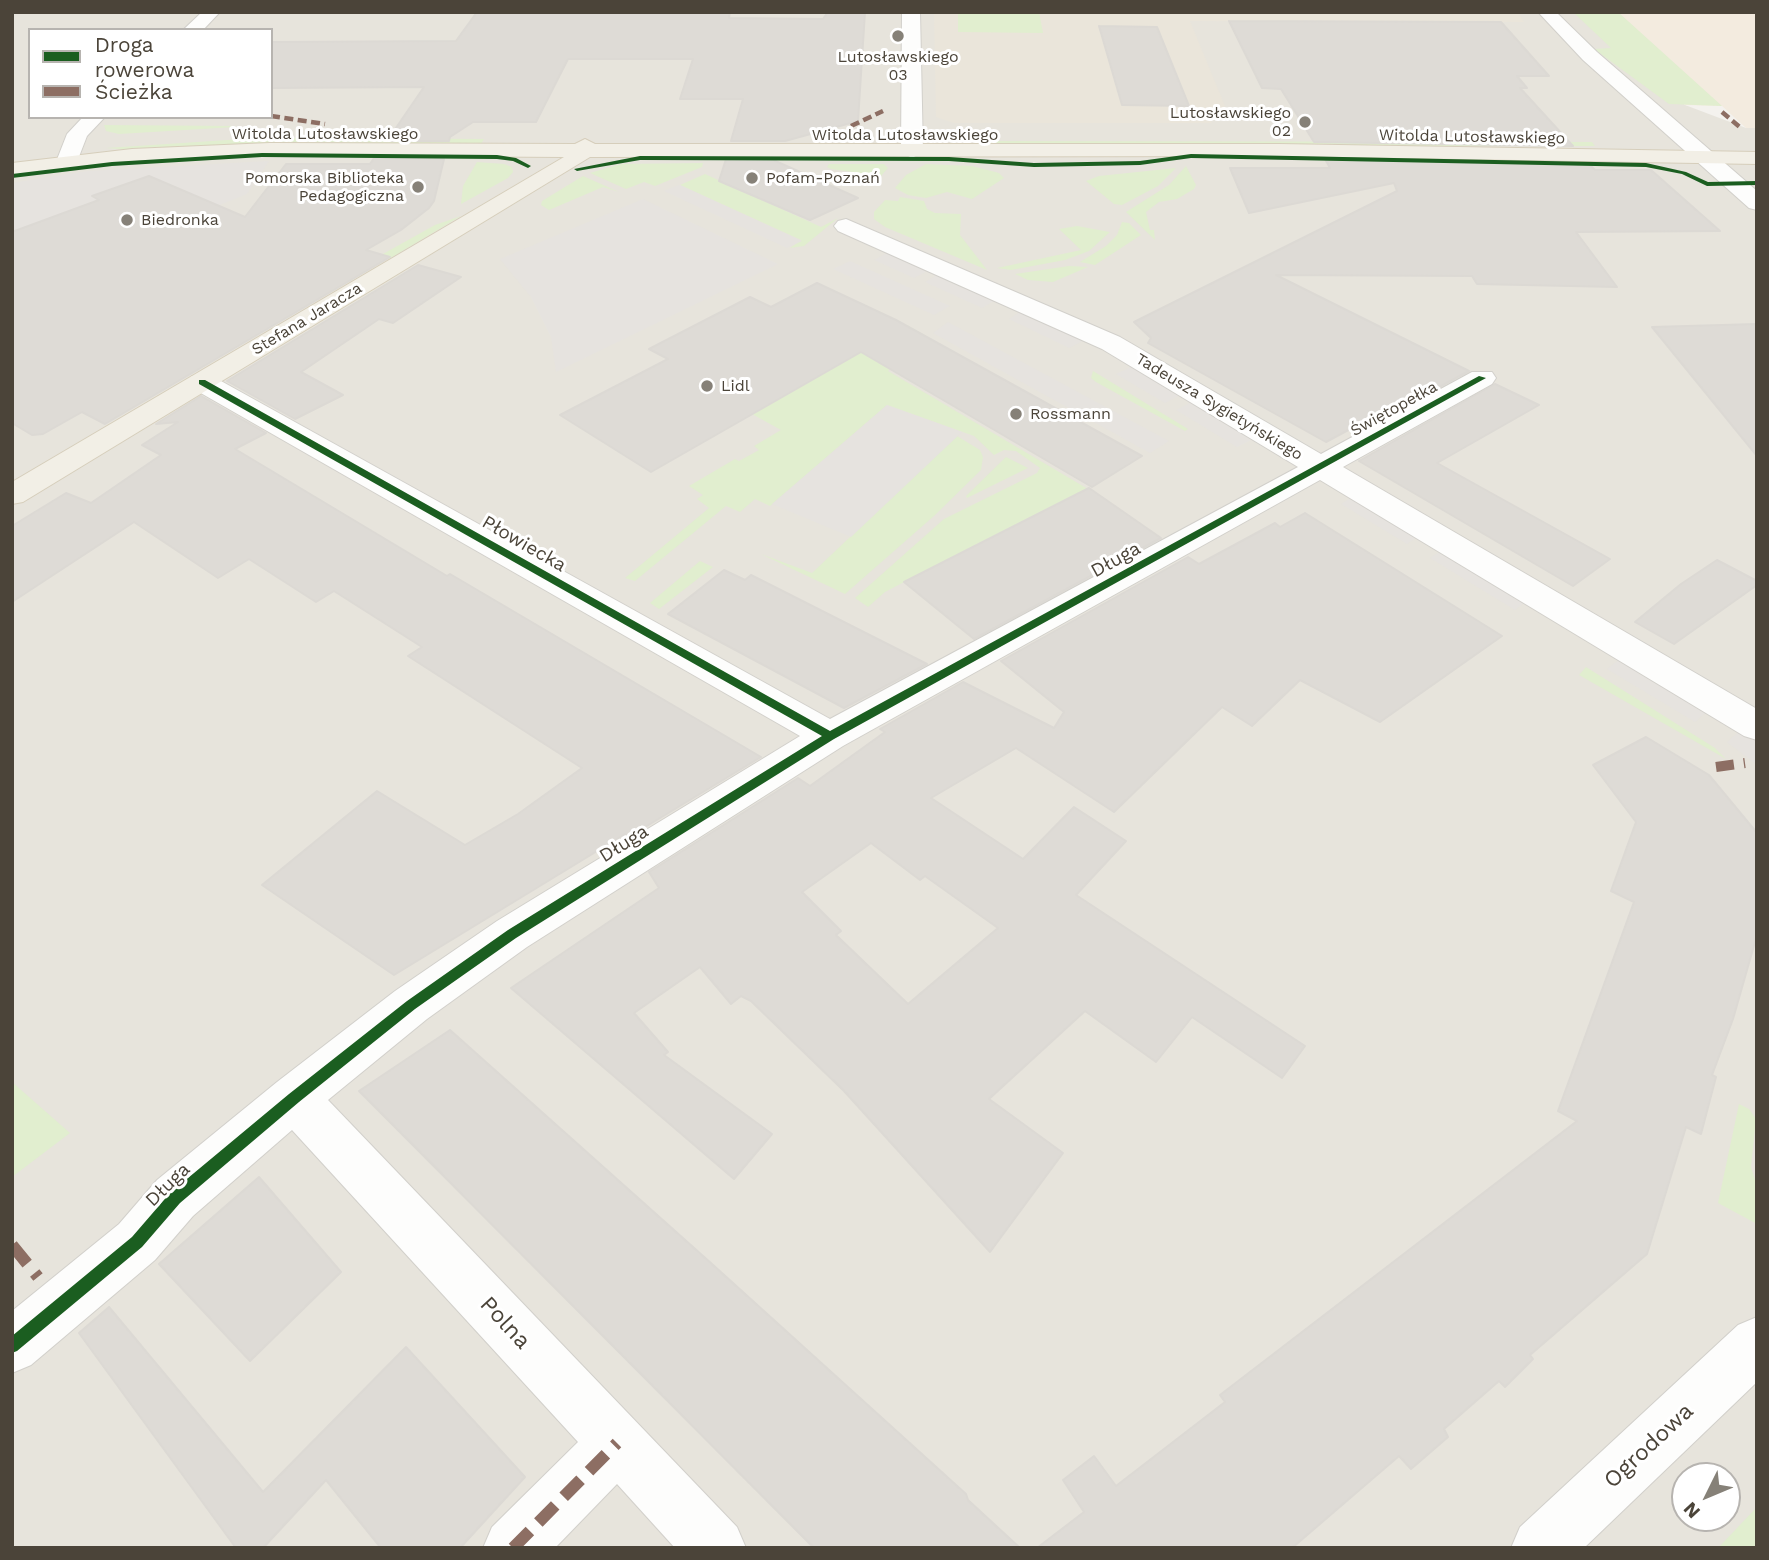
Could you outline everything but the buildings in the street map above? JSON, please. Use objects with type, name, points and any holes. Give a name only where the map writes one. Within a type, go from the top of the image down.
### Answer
[{"type":"main road","name":"Witolda Lutosławskiego","points":[[911,144],[1757,140]]},
{"type":"main road","name":"Witolda Lutosławskiego","points":[[12,153],[159,153],[587,142],[911,144],[1757,158]]},
{"type":"main road","name":"Stefana Jaracza","points":[[17,487],[202,382],[570,162],[587,142]]},
{"type":"main road","name":"Witolda Lutosławskiego","points":[[12,169],[69,154]]},
{"type":"street","points":[[194,28],[212,12]]},
{"type":"street","points":[[911,12],[911,144]]},
{"type":"street","points":[[1546,12],[1682,139],[1757,203]]},
{"type":"street","points":[[69,154],[77,134],[93,119]]},
{"type":"street","name":"Tadeusza Sygietyńskiego","points":[[846,226],[1099,337],[1757,726]]},
{"type":"street","name":"Świętopełka","points":[[1321,467],[1482,378]]},
{"type":"street","name":"Płowiecka","points":[[202,382],[830,736]]},
{"type":"street","name":"Długa","points":[[12,1346],[137,1242],[175,1198],[294,1098],[461,968],[830,736],[1321,467]]},
{"type":"street","name":"Polna","points":[[294,1098],[716,1548]]},
{"type":"street","name":"Ogrodowa","points":[[1541,1548],[1757,1344]]},
{"type":"street","points":[[513,1548],[617,1443]]},
{"type":"shaded area","points":[[12,12],[1580,12],[1685,105],[1746,128],[1757,128],[1757,1548],[12,1548]]},
{"type":"shaded area","points":[[934,12],[1518,12],[1524,22],[1190,21],[1229,116],[1209,116],[1212,123],[954,123],[936,117]]},
{"type":"shaded area","points":[[1580,12],[1757,12],[1757,128],[1746,128],[1722,106],[1685,105]]},
{"type":"shaded area","points":[[269,161],[247,194],[217,206],[148,176],[92,196],[99,200],[12,232],[12,183],[88,171]]},
{"type":"shaded area","points":[[679,185],[802,241],[787,248],[664,191]]},
{"type":"shaded area","points":[[643,199],[778,264],[556,372],[551,337],[531,297],[500,259]]},
{"type":"shaded area","points":[[889,252],[929,270],[914,278],[874,260]]},
{"type":"shaded area","points":[[850,261],[950,306],[934,315],[833,269]]},
{"type":"shaded area","points":[[939,274],[997,299],[982,308],[925,282]]},
{"type":"shaded area","points":[[1023,310],[1085,340],[1069,348],[1009,319]]},
{"type":"shaded area","points":[[948,322],[1169,441],[1150,453],[933,333]]},
{"type":"shaded area","points":[[1133,366],[1182,394],[1165,403],[1116,374]]},
{"type":"shaded area","points":[[1194,401],[1255,438],[1237,447],[1176,410]]},
{"type":"shaded area","points":[[887,405],[962,432],[851,537],[772,504]]},
{"type":"shaded area","points":[[1354,496],[1420,535],[1407,544],[1341,504]]},
{"type":"shaded area","points":[[1443,550],[1528,600],[1515,610],[1430,558]]},
{"type":"shaded area","points":[[1623,657],[1710,709],[1695,722],[1607,669]]},
{"type":"shaded area","points":[[1742,729],[1757,740],[1757,765],[1727,742]]},
{"type":"green space","points":[[958,12],[1039,12],[1043,33],[958,32]]},
{"type":"green space","points":[[1573,12],[1618,12],[1722,106],[1669,104],[1594,49],[1611,48]]},
{"type":"green space","points":[[104,125],[235,127],[119,134],[106,131]]},
{"type":"green space","points":[[258,138],[484,139],[481,144],[291,142],[132,150],[106,148]]},
{"type":"green space","points":[[983,141],[1592,142],[1595,146],[984,146]]},
{"type":"green space","points":[[477,162],[504,164],[512,167],[513,172],[508,178],[461,204],[463,186]]},
{"type":"green space","points":[[703,163],[702,167],[655,186],[644,182],[626,189],[590,173],[621,164]]},
{"type":"green space","points":[[829,164],[884,164],[888,168],[881,176],[831,169],[827,167]]},
{"type":"green space","points":[[926,164],[972,166],[999,173],[1004,178],[972,199],[947,192],[926,198],[908,195],[895,188],[906,175]]},
{"type":"green space","points":[[1186,166],[1196,185],[1194,189],[1177,199],[1159,202],[1146,212],[1150,230],[1154,230],[1155,240],[1126,212],[1169,185]]},
{"type":"green space","points":[[1176,168],[1158,186],[1122,205],[1114,204],[1086,181],[1099,176]]},
{"type":"green space","points":[[705,174],[821,227],[838,218],[804,246],[790,248],[801,240],[680,185]]},
{"type":"green space","points":[[583,176],[619,192],[603,187],[549,210],[541,205],[542,201]]},
{"type":"green space","points":[[900,197],[924,201],[927,209],[935,213],[961,214],[960,235],[987,270],[885,227],[874,219],[874,212],[885,200],[898,201]]},
{"type":"green space","points":[[461,216],[389,259],[374,259],[435,225]]},
{"type":"green space","points":[[1122,222],[1129,223],[1141,235],[1095,265],[1080,262],[1106,246],[1117,235]]},
{"type":"green space","points":[[1077,226],[1110,232],[1089,251],[1065,260],[1011,270],[997,268],[1081,250],[1059,229]]},
{"type":"green space","points":[[1069,266],[1088,267],[1053,282],[1028,280],[1015,274]]},
{"type":"green space","points":[[907,325],[928,337],[888,371],[1093,492],[1078,500],[1073,496],[973,546],[885,592],[868,607],[855,598],[944,519],[1037,473],[1040,468],[1016,451],[1004,450],[994,455],[974,436],[887,405],[770,506],[755,499],[740,512],[726,506],[635,581],[625,578],[709,508],[697,499],[703,495],[689,486],[735,459],[739,461],[759,450],[754,446],[781,430],[752,414]]},
{"type":"green space","points":[[1093,371],[1188,429],[1185,431],[1096,382],[1091,378]]},
{"type":"green space","points":[[957,436],[980,450],[983,457],[981,470],[934,516],[845,594],[761,554],[812,573]]},
{"type":"green space","points":[[1006,457],[1028,468],[967,498],[966,496]]},
{"type":"green space","points":[[700,561],[713,567],[659,609],[650,603]]},
{"type":"green space","points":[[1586,667],[1715,748],[1726,759],[1579,675]]},
{"type":"green space","points":[[12,1082],[70,1133],[12,1177]]},
{"type":"green space","points":[[1739,1104],[1749,1109],[1756,1119],[1751,1167],[1757,1186],[1757,1224],[1718,1203]]},
{"type":"green space","points":[[1757,1507],[1757,1548],[1718,1548],[1733,1532],[1741,1532],[1741,1524]]},
{"type":"marked path","points":[[851,126],[883,111]]},
{"type":"marked path","points":[[1722,112],[1742,129]]},
{"type":"marked path","points":[[273,116],[325,124]]},
{"type":"marked path","points":[[1716,767],[1745,763]]},
{"type":"marked path","points":[[12,1245],[38,1277]]},
{"type":"marked path","points":[[513,1548],[617,1443]]},
{"type":"cycle path","points":[[12,176],[112,164],[262,155],[497,157],[514,159],[528,166]]},
{"type":"cycle path","points":[[577,169],[640,158],[949,159],[1034,165],[1140,163],[1191,156],[1646,165],[1684,173],[1707,184],[1757,183]]},
{"type":"cycle path","points":[[12,1346],[137,1242],[175,1198],[294,1098],[411,1005],[512,934],[830,736],[1482,378]]},
{"type":"cycle path","points":[[202,382],[830,736]]},
{"type":"place","name":"Lutosławskiego 03","points":[[898,36]]},
{"type":"place","name":"Lutosławskiego 02","points":[[1305,122]]},
{"type":"place","name":"Pofam-Poznań","points":[[752,178]]},
{"type":"place","name":"Pomorska Biblioteka Pedagogiczna","points":[[418,187]]},
{"type":"place","name":"Biedronka","points":[[127,220]]},
{"type":"place","name":"Lidl","points":[[707,386]]},
{"type":"place","name":"Rossmann","points":[[1016,414]]}]
